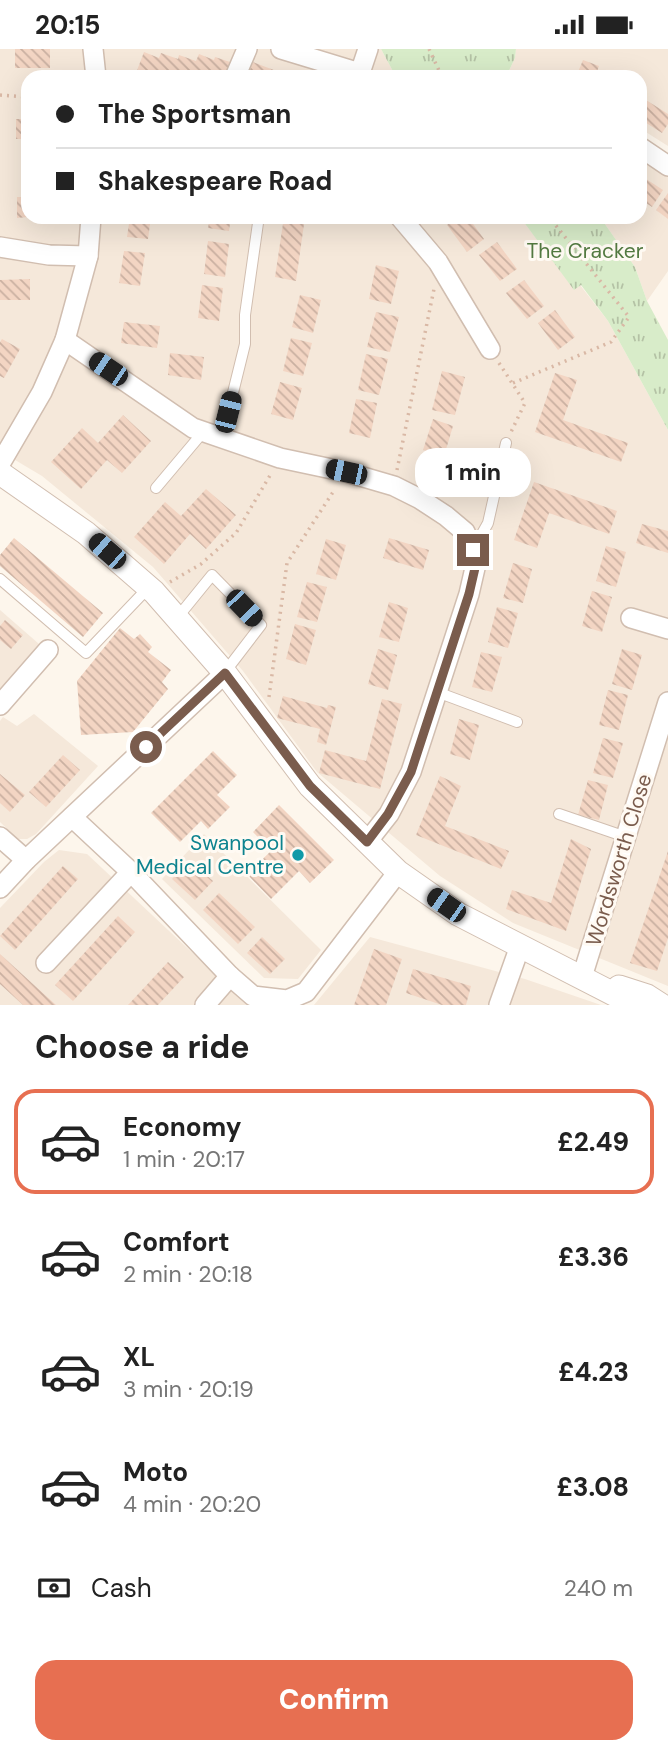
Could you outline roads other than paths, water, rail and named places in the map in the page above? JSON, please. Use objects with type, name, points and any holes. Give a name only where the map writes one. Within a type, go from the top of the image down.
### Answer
[{"type":"street","points":[[93,49],[95,70]]},
{"type":"street","points":[[238,70],[247,49]]},
{"type":"street","points":[[281,49],[350,70]]},
{"type":"street","points":[[361,70],[368,49]]},
{"type":"street","points":[[647,152],[668,166]]},
{"type":"street","points":[[0,464],[42,392],[65,340],[88,256],[90,224]]},
{"type":"street","points":[[406,224],[438,262],[490,349]]},
{"type":"street","points":[[0,247],[49,255],[88,256]]},
{"type":"street","points":[[65,340],[193,428],[280,458],[346,472],[394,486],[446,516],[466,532],[473,550],[475,568],[469,594],[411,772],[388,814],[367,842]]},
{"type":"street","points":[[0,473],[86,533],[151,590],[225,673],[310,786],[398,872],[458,914],[635,1005]]},
{"type":"street","points":[[631,618],[668,629]]},
{"type":"street","points":[[0,705],[48,650]]},
{"type":"street","points":[[0,887],[225,673]]},
{"type":"street","name":"Wordsworth Close","points":[[582,977],[626,837],[661,750],[668,702]]},
{"type":"street","points":[[72,817],[131,872],[230,976],[253,996],[287,1000],[306,992],[398,872]]},
{"type":"street","points":[[0,837],[26,860]]},
{"type":"street","points":[[46,963],[131,872]]},
{"type":"street","points":[[499,1005],[520,946]]},
{"type":"street","points":[[205,1005],[230,976]]},
{"type":"street","points":[[582,977],[631,990],[661,1005]]},
{"type":"lane","points":[[156,488],[213,434],[245,344],[245,315],[258,224]]},
{"type":"lane","points":[[473,550],[488,523],[506,443]]},
{"type":"lane","points":[[177,619],[212,575],[261,625],[225,673]]},
{"type":"lane","points":[[0,579],[86,653],[151,590]]},
{"type":"lane","points":[[437,692],[517,722]]},
{"type":"lane","points":[[558,814],[626,837]]},
{"type":"place","name":"Swanpool Medical Centre","points":[[298,855]]},
{"type":"park label","name":"The Cracker","points":[[585,251]]}]
